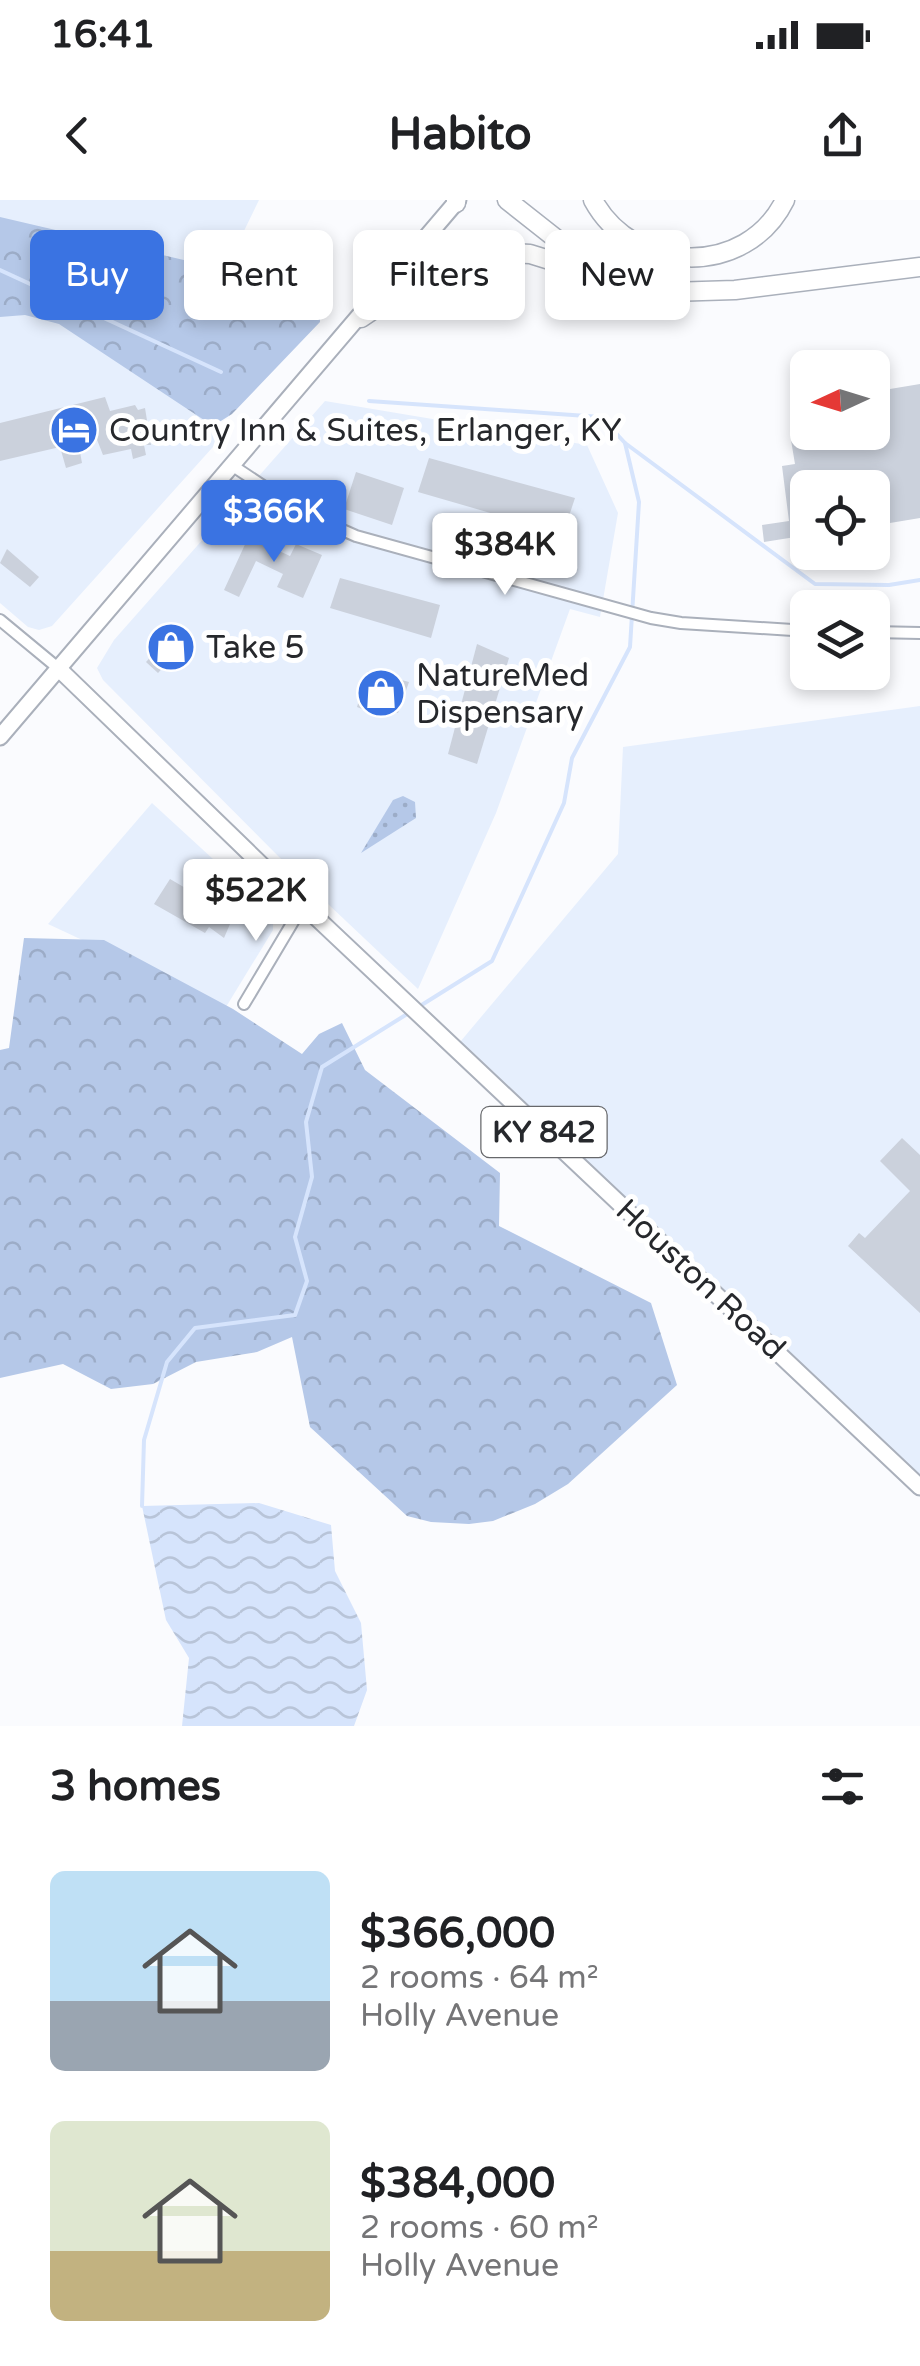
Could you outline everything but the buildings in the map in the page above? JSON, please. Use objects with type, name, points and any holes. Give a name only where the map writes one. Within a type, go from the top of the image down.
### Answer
[{"type":"highway","points":[[508,200],[548,230]]},
{"type":"highway","points":[[593,200],[606,220],[632,243],[662,256],[689,258],[720,254],[751,240],[785,200]]},
{"type":"highway","points":[[690,292],[920,267]]},
{"type":"main road","points":[[433,230],[457,201]]},
{"type":"main road","points":[[0,737],[359,320]]},
{"type":"main road","name":"Houston Road","points":[[58,668],[303,905],[920,1486]]},
{"type":"street","points":[[233,466],[302,512],[378,544],[651,618],[682,624],[790,630]]},
{"type":"street","name":"Houston Road","points":[[0,620],[58,668]]},
{"type":"street","points":[[890,632],[920,632]]},
{"type":"street","points":[[244,1004],[303,905]]},
{"type":"shaded area","points":[[0,200],[259,200],[244,230],[184,230],[184,320],[201,320],[172,379],[221,438],[52,626],[39,630],[28,627],[0,603]]},
{"type":"shaded area","points":[[325,401],[587,445],[618,513],[600,617],[570,609],[496,813],[418,989],[292,870],[103,680],[97,668],[114,640]]},
{"type":"shaded area","points":[[920,706],[920,1487],[455,1048],[618,854],[623,747]]},
{"type":"shaded area","points":[[152,803],[273,914],[273,930],[226,1007],[48,924]]},
{"type":"green space","points":[[0,217],[56,230],[30,230],[30,316],[0,317]]},
{"type":"green space","points":[[164,255],[184,260],[184,320],[320,322],[232,414],[213,426],[59,324],[44,320],[164,320]]},
{"type":"green space","points":[[403,796],[415,802],[416,818],[361,853],[393,800]]},
{"type":"green space","points":[[24,938],[104,940],[233,1009],[302,1054],[319,1034],[342,1023],[365,1070],[500,1173],[499,1226],[651,1303],[677,1385],[568,1484],[535,1504],[493,1521],[469,1524],[407,1516],[310,1427],[292,1337],[257,1352],[196,1362],[153,1384],[111,1389],[63,1364],[0,1378],[0,1050],[9,1048]]},
{"type":"water","points":[[259,1503],[331,1525],[335,1571],[361,1623],[367,1690],[354,1726],[182,1726],[189,1658],[166,1620],[142,1506]]},
{"type":"waterway","points":[[0,270],[221,372]]},
{"type":"waterway","points":[[369,401],[601,417],[625,443],[815,584],[889,585],[920,580]]},
{"type":"waterway","points":[[420,1006],[492,961],[564,803],[572,758],[630,647],[639,502],[625,443]]},
{"type":"waterway","points":[[142,1506],[144,1440],[167,1362],[195,1328],[295,1315],[307,1281],[295,1237],[312,1177],[306,1122],[322,1067],[412,1011]]},
{"type":"place","name":"Country Inn & Suites, Erlanger, KY","points":[[74,430]]},
{"type":"place","name":"Take 5","points":[[171,647]]},
{"type":"place","name":"NatureMed Dispensary","points":[[381,693]]}]
